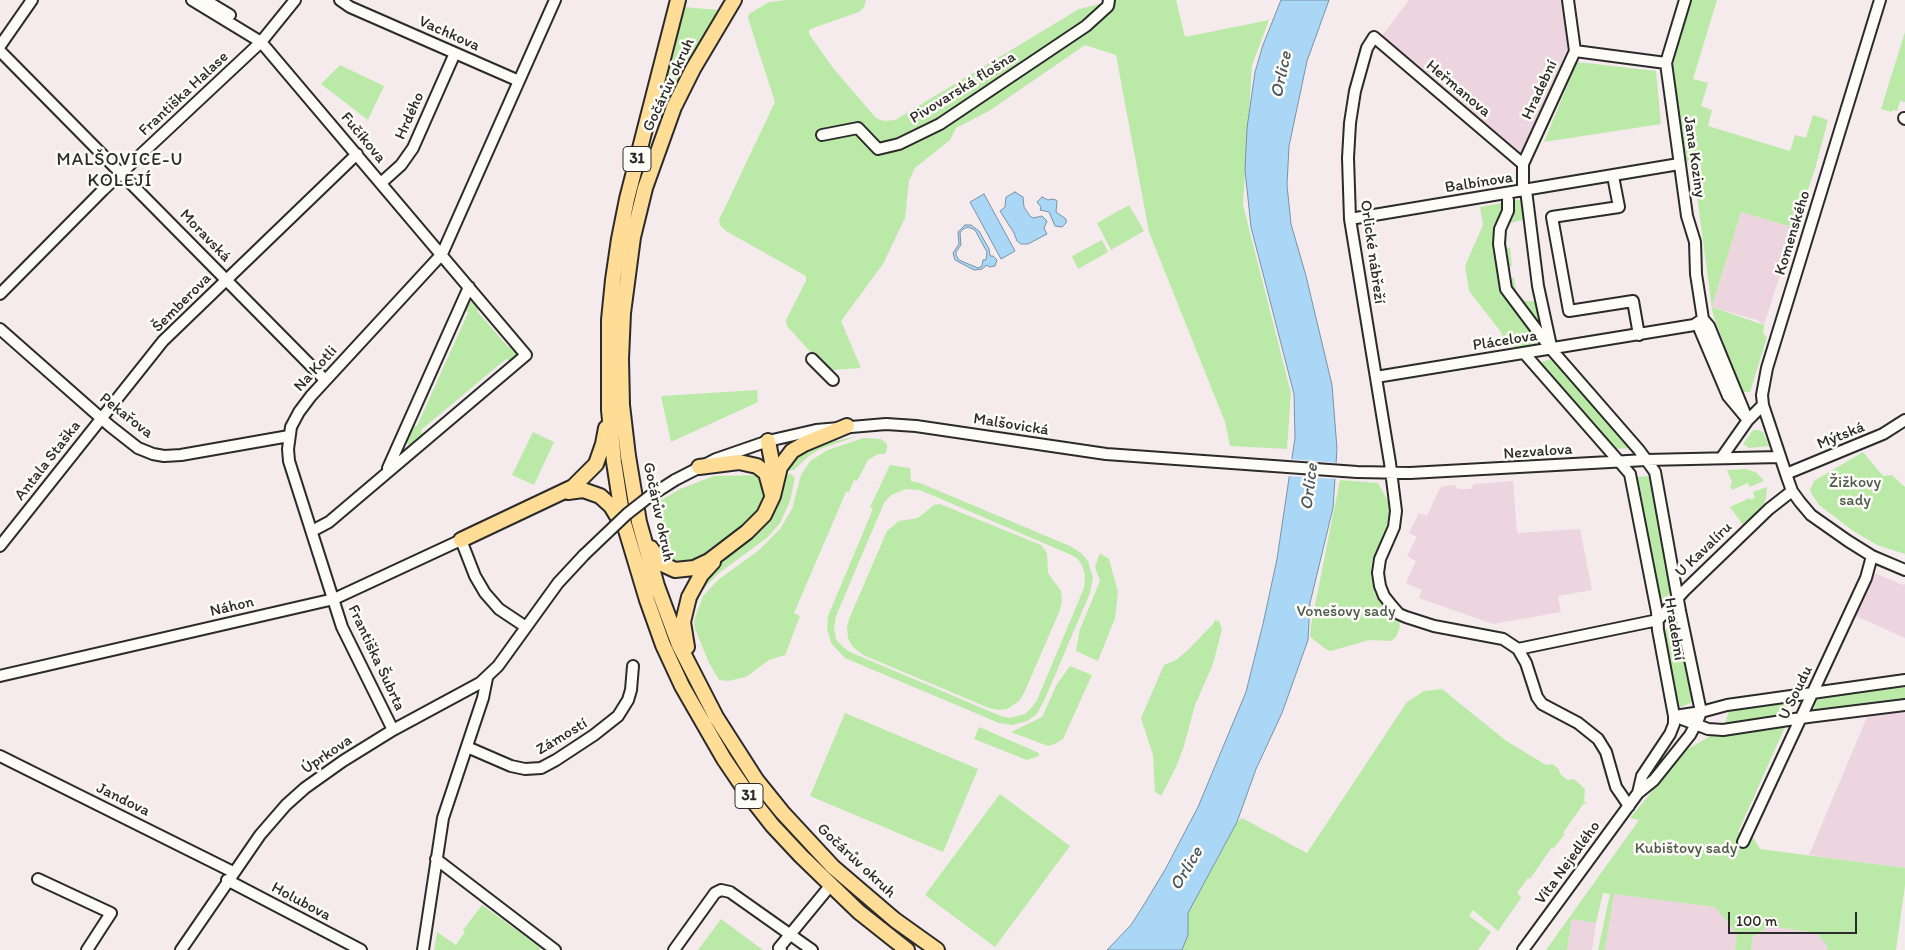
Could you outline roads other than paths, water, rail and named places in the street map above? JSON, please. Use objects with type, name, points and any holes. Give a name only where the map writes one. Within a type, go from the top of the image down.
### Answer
[{"type":"main road","name":"Gočárův okruh","points":[[678,0],[627,199],[619,240],[609,320],[609,410],[618,491],[629,543],[663,645],[682,686],[724,759],[772,825],[830,886],[907,950]]},
{"type":"main road","name":"Gočárův okruh","points":[[734,0],[698,60],[674,107],[645,188],[633,236],[623,313],[622,377],[625,438],[639,522],[669,620],[696,682],[746,765],[782,812],[833,867],[895,920],[937,950]]},
{"type":"main road","points":[[461,540],[560,495],[578,483],[596,464],[603,444],[609,410]]},
{"type":"main road","points":[[696,682],[684,638],[683,622],[692,591],[701,576],[729,547],[759,521],[770,503],[780,468],[792,451],[847,426]]},
{"type":"main road","points":[[768,441],[773,473],[770,503]]},
{"type":"main road","points":[[699,467],[739,462],[757,466],[765,471],[768,477],[772,491],[770,503]]},
{"type":"main road","points":[[560,495],[583,490],[600,496],[614,511],[629,543]]},
{"type":"main road","points":[[639,522],[656,558],[670,569],[681,571],[694,568],[709,561],[729,547]]},
{"type":"street","points":[[0,46],[32,0]]},
{"type":"street","name":"Fučíkova","points":[[192,0],[261,42],[442,254]]},
{"type":"street","name":"Fučíkova","points":[[205,0],[260,34],[261,42]]},
{"type":"street","points":[[261,42],[295,0]]},
{"type":"street","name":"Vachkova","points":[[340,0],[519,81]]},
{"type":"street","name":"Na Kotli","points":[[334,599],[290,460],[289,436],[291,427],[299,412],[325,380],[442,254],[555,0]]},
{"type":"street","name":"Pivovarská flošna","points":[[822,135],[858,128],[878,150],[899,144],[940,124],[1086,26],[1108,6],[1109,0]]},
{"type":"street","name":"Hradební","points":[[1551,349],[1538,286],[1524,190],[1523,164],[1575,51],[1568,0]]},
{"type":"street","name":"Jana Koziny","points":[[1686,0],[1666,64],[1679,164],[1687,216],[1695,242],[1696,274],[1703,319],[1709,326],[1748,420]]},
{"type":"street","name":"Komenského","points":[[1880,0],[1767,368],[1763,385],[1763,405],[1792,491],[1811,515],[1872,556],[1905,570]]},
{"type":"street","name":"Heřmanova","points":[[1374,37],[1523,164]]},
{"type":"street","name":"Orlické nábřeží","points":[[1374,37],[1367,48],[1362,62],[1350,123],[1348,158],[1350,219],[1391,473]]},
{"type":"street","name":"Františka Halase","points":[[0,294],[122,173],[261,42]]},
{"type":"street","name":"Moravská","points":[[0,51],[325,380]]},
{"type":"street","points":[[1575,51],[1666,64]]},
{"type":"street","name":"Hrdého","points":[[381,183],[401,165],[413,148],[455,53]]},
{"type":"street","name":"Šemberova","points":[[101,417],[163,341],[357,154]]},
{"type":"street","name":"Balbínova","points":[[1350,219],[1679,164]]},
{"type":"street","points":[[1613,176],[1619,207],[1552,218],[1569,311],[1633,301],[1639,334]]},
{"type":"street","name":"Hradební","points":[[1508,200],[1508,211],[1500,228],[1499,244],[1506,289],[1551,349],[1655,472],[1700,712]]},
{"type":"street","points":[[312,532],[329,522],[526,355],[442,254]]},
{"type":"street","points":[[387,472],[469,286]]},
{"type":"street","name":"Plácelova","points":[[1376,377],[1694,325],[1703,319]]},
{"type":"street","name":"Pekařova","points":[[0,328],[138,448],[153,454],[164,456],[289,436]]},
{"type":"street","name":"Hradební","points":[[1524,353],[1630,474],[1674,716]]},
{"type":"street","points":[[812,359],[833,380]]},
{"type":"street","points":[[1722,458],[1748,420],[1763,405]]},
{"type":"street","name":"Antala Staška","points":[[0,546],[101,417]]},
{"type":"street","name":"Mýtská","points":[[1786,474],[1877,437],[1905,420]]},
{"type":"street","name":"Malšovická","points":[[675,480],[730,454],[768,441],[795,434],[847,426],[886,424],[916,426],[1106,454],[1268,466]]},
{"type":"street","name":"Nezvalova","points":[[1268,466],[1391,473],[1646,460],[1780,457]]},
{"type":"street","points":[[1391,473],[1396,519],[1380,559],[1378,574],[1384,596],[1399,614],[1406,617],[1434,626],[1503,639],[1518,649],[1526,663],[1537,697],[1542,704],[1578,723],[1598,739],[1606,752],[1616,787],[1629,806]]},
{"type":"street","name":"Úprkova","points":[[181,950],[230,876],[273,818],[305,788],[343,761],[393,730],[464,693],[487,678],[558,583],[584,554],[627,514],[675,480]]},
{"type":"street","name":"U Kavalíru","points":[[1657,620],[1769,509],[1792,491]]},
{"type":"street","points":[[461,540],[475,576],[485,594],[495,605],[526,627]]},
{"type":"street","name":"Náhon","points":[[0,676],[334,599],[461,540]]},
{"type":"street","name":"U Soudu","points":[[1743,842],[1866,578],[1872,556]]},
{"type":"street","name":"Františka Šubrta","points":[[334,599],[342,627],[393,730]]},
{"type":"street","points":[[1518,649],[1657,620]]},
{"type":"street","name":"Zámostí","points":[[467,748],[511,766],[525,769],[541,768],[594,735],[618,716],[628,700],[634,666]]},
{"type":"street","points":[[423,950],[443,818],[483,698],[487,678]]},
{"type":"street","points":[[1674,716],[1727,705],[1905,680]]},
{"type":"street","points":[[1674,716],[1695,726],[1723,730],[1905,705]]},
{"type":"street","name":"Víta Nejedlého","points":[[1523,950],[1638,793],[1654,780],[1690,735],[1700,712]]},
{"type":"street","name":"Víta Nejedlého","points":[[1638,793],[1642,776],[1670,734],[1674,724],[1674,716]]},
{"type":"street","name":"Jandova","points":[[1,758],[230,876]]},
{"type":"street","points":[[436,859],[556,950]]},
{"type":"street","name":"Holubova","points":[[230,876],[361,950]]},
{"type":"street","points":[[38,879],[111,913],[87,950]]},
{"type":"street","points":[[781,950],[779,948],[830,886]]},
{"type":"street","points":[[674,950],[715,893],[721,890],[730,892],[812,950]]},
{"type":"water","name":"Orlice","points":[[1281,0],[1329,0],[1307,61],[1289,146],[1287,185],[1291,224],[1306,276],[1332,385],[1337,449],[1333,508],[1310,603],[1308,640],[1282,713],[1256,769],[1237,822],[1188,913],[1188,935],[1182,950],[1107,950],[1131,925],[1145,903],[1198,807],[1246,692],[1277,559],[1295,438],[1294,394],[1251,227],[1245,170],[1247,128],[1255,72],[1263,45]]},
{"type":"water","points":[[1015,192],[1023,197],[1024,207],[1030,216],[1033,218],[1042,216],[1047,221],[1044,228],[1047,234],[1028,244],[1021,244],[1017,241],[1000,211],[1005,207],[1006,197]]},
{"type":"water","points":[[984,194],[1015,251],[1001,259],[970,202]]},
{"type":"water","points":[[1042,197],[1057,201],[1056,212],[1066,219],[1066,223],[1062,227],[1055,226],[1049,212],[1040,210],[1041,207],[1037,202]]},
{"type":"water","points":[[965,225],[971,225],[979,231],[989,249],[990,256],[997,260],[995,266],[989,267],[987,265],[982,269],[974,270],[955,260],[953,253],[959,244],[958,232]],"holes":[[[968,227],[975,230],[987,252],[986,260],[983,260],[982,266],[978,268],[959,260],[956,255],[961,245],[960,233],[963,229]]]},
{"type":"district","name":"MALŠOVICE-U KOLEJÍ","points":[[120,170]]},
{"type":"park label","name":"Žižkovy sady","points":[[1855,492]]},
{"type":"park label","name":"Vonešovy sady","points":[[1346,612]]},
{"type":"park label","name":"Kubištovy sady","points":[[1686,849]]}]
